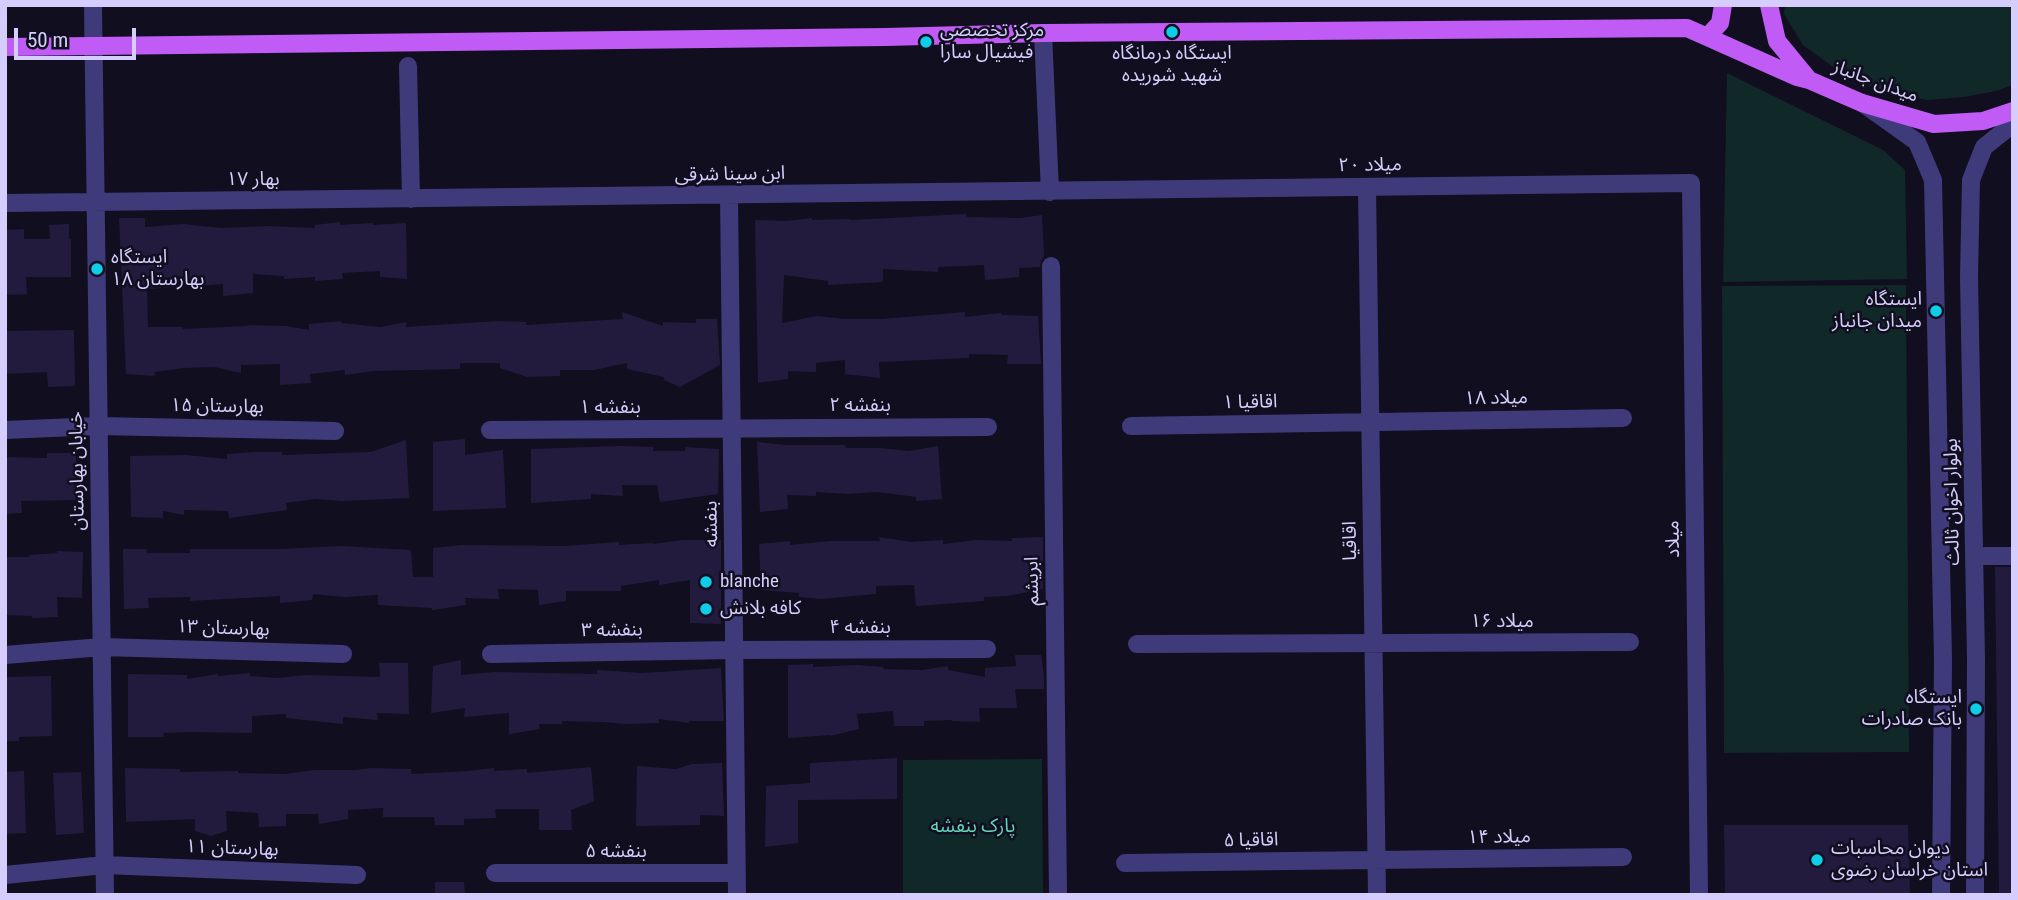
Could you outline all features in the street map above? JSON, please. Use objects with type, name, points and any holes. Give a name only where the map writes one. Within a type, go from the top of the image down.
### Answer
[{"type":"main road","points":[[1708,36],[1720,23],[1723,5]]},
{"type":"main road","name":"میدان جانباز","points":[[1769,5],[1777,41],[1809,79],[1862,103],[1934,124],[1983,121],[2013,111]]},
{"type":"main road","points":[[5,47],[1043,33],[1687,28],[1797,77],[1809,79]]},
{"type":"street","name":"خیابان بهارستان","points":[[93,5],[105,895]]},
{"type":"street","points":[[1043,33],[1050,192]]},
{"type":"street","points":[[408,65],[411,199]]},
{"type":"street","points":[[1862,103],[1917,142],[1933,180],[1943,660],[1941,895]]},
{"type":"street","name":"بولوار اخوان ثالث","points":[[1975,895],[1975,556],[1969,277],[1971,180],[1984,147],[2013,124]]},
{"type":"street","name":"میلاد ۲۰","points":[[1050,192],[1691,183]]},
{"type":"street","name":"میلاد","points":[[1691,183],[1699,895]]},
{"type":"street","name":"اقاقیا","points":[[1367,187],[1377,895]]},
{"type":"street","name":"ابن سینا شرقی","points":[[411,199],[1050,192]]},
{"type":"street","name":"بنفشه","points":[[729,196],[737,895]]},
{"type":"street","name":"بهار ۱۷","points":[[5,204],[411,199]]},
{"type":"street","name":"ابریشم","points":[[1051,266],[1058,895]]},
{"type":"street","name":"میلاد ۱۸","points":[[1370,422],[1623,418]]},
{"type":"street","name":"اقاقیا ۱","points":[[1131,426],[1370,422]]},
{"type":"street","name":"بهارستان ۱۵","points":[[5,430],[99,426],[335,431]]},
{"type":"street","name":"بنفشه ۲","points":[[731,428],[988,427]]},
{"type":"street","name":"بنفشه ۱","points":[[490,430],[731,428]]},
{"type":"street","points":[[1975,556],[2013,556]]},
{"type":"street","name":"میلاد ۱۶","points":[[1137,645],[1630,642]]},
{"type":"street","name":"بهارستان ۱۳","points":[[5,655],[102,647],[343,654]]},
{"type":"street","name":"بنفشه ۴","points":[[734,650],[987,649]]},
{"type":"street","name":"بنفشه ۳","points":[[491,654],[734,650]]},
{"type":"street","points":[[1943,660],[1976,659]]},
{"type":"street","name":"میلاد ۱۴","points":[[1376,860],[1623,857]]},
{"type":"street","name":"اقاقیا ۵","points":[[1125,863],[1376,860]]},
{"type":"street","name":"بهارستان ۱۱","points":[[5,875],[104,864],[357,875]]},
{"type":"street","name":"بنفشه ۵","points":[[495,873],[736,873]]},
{"type":"green space","points":[[1785,5],[2013,5],[2013,85],[1964,97],[1927,100],[1885,92],[1843,74],[1803,45],[1784,14]]},
{"type":"green space","points":[[1727,73],[1883,150],[1905,170],[1907,279],[1723,282]]},
{"type":"green space","points":[[1906,285],[1909,752],[1724,753],[1722,286]]},
{"type":"green space","name":"پارک بنفشه","points":[[1042,759],[1043,895],[903,895],[903,760]]},
{"type":"building","points":[[966,214],[967,217],[1020,218],[1042,215],[1044,257],[1040,267],[1019,268],[1019,277],[985,280],[984,265],[938,267],[938,272],[883,269],[883,282],[828,285],[828,281],[784,275],[782,323],[817,316],[882,319],[965,312],[965,317],[1001,313],[1038,316],[1041,364],[1007,364],[1008,355],[969,354],[969,358],[879,362],[880,378],[845,374],[845,360],[816,363],[816,372],[788,371],[788,379],[758,383],[755,220],[850,220]]},
{"type":"building","points":[[119,218],[145,218],[145,227],[183,224],[221,228],[315,228],[315,225],[340,222],[340,225],[406,223],[407,279],[380,277],[380,271],[342,273],[343,279],[315,281],[315,277],[284,279],[284,276],[253,274],[253,293],[223,296],[223,284],[147,289],[148,327],[183,329],[247,325],[286,326],[309,330],[309,324],[341,321],[380,327],[406,322],[406,327],[499,321],[526,322],[526,325],[623,319],[622,312],[663,326],[663,322],[696,323],[696,319],[717,319],[720,365],[680,387],[664,380],[664,377],[627,369],[627,363],[594,370],[560,370],[560,376],[527,377],[500,368],[500,363],[460,363],[460,369],[373,371],[345,375],[345,370],[310,374],[311,383],[280,385],[280,364],[241,365],[241,373],[215,367],[154,372],[155,376],[126,374]]},
{"type":"building","points":[[69,224],[71,277],[26,277],[27,294],[5,295],[5,230],[24,229],[24,239],[50,239],[49,225]]},
{"type":"building","points":[[74,330],[75,386],[48,387],[47,372],[5,374],[5,331]]},
{"type":"building","points":[[465,439],[465,455],[503,450],[506,508],[433,511],[433,442]]},
{"type":"building","points":[[406,440],[409,498],[342,501],[315,499],[286,503],[287,510],[229,518],[228,511],[184,510],[184,515],[163,511],[163,518],[131,517],[130,456],[186,455],[227,459],[227,454],[253,452],[282,452],[282,455],[371,452]]},
{"type":"building","points":[[757,442],[845,445],[846,448],[909,451],[938,446],[942,499],[916,501],[916,497],[878,492],[816,492],[816,496],[787,495],[788,509],[760,512]]},
{"type":"building","points":[[653,447],[653,451],[685,451],[685,447],[719,449],[718,494],[660,502],[657,485],[622,485],[623,496],[591,494],[591,499],[531,503],[531,449]]},
{"type":"building","points":[[47,453],[76,453],[77,500],[21,501],[22,513],[5,514],[5,457],[47,458]]},
{"type":"building","points":[[879,537],[911,542],[943,540],[943,544],[1043,537],[1043,589],[984,597],[984,601],[916,606],[914,585],[876,586],[876,594],[820,599],[799,597],[799,593],[761,590],[759,544],[790,541],[790,545],[830,541],[880,541]]},
{"type":"building","points":[[683,540],[721,540],[721,624],[690,623],[690,580],[659,585],[659,580],[621,586],[621,591],[566,591],[566,601],[539,605],[538,590],[498,589],[499,599],[465,598],[466,605],[432,610],[378,605],[378,595],[344,597],[313,594],[312,600],[280,603],[280,596],[190,601],[190,597],[148,598],[149,608],[124,609],[123,549],[146,549],[147,553],[190,553],[190,549],[341,546],[411,550],[413,577],[433,577],[433,548],[462,545],[565,546],[619,542],[619,545],[653,544]]},
{"type":"building","points":[[57,551],[83,552],[82,598],[57,597],[58,617],[5,615],[5,557],[29,557]]},
{"type":"building","points":[[1995,567],[2013,567],[2013,895],[1999,895]]},
{"type":"building","points":[[1015,655],[1041,655],[1044,689],[1015,689],[1017,708],[979,708],[980,722],[924,721],[924,726],[894,726],[893,711],[857,714],[859,729],[830,736],[788,738],[788,665],[858,665],[922,670],[948,666],[948,670],[985,677],[985,668],[1016,666]]},
{"type":"building","points":[[461,660],[461,675],[495,672],[597,674],[597,670],[642,673],[721,668],[724,721],[689,723],[659,719],[659,723],[625,724],[562,721],[562,724],[539,724],[540,729],[509,734],[509,713],[464,717],[465,708],[431,713],[433,666]]},
{"type":"building","points":[[379,663],[408,663],[409,714],[377,713],[378,720],[343,717],[343,724],[286,718],[286,714],[252,716],[252,733],[190,732],[163,733],[164,737],[128,737],[128,674],[187,675],[187,679],[250,673],[250,676],[278,678],[307,675],[380,677]]},
{"type":"building","points":[[51,676],[52,736],[19,737],[19,741],[5,741],[5,677]]},
{"type":"building","points":[[897,758],[897,799],[798,800],[798,843],[765,847],[766,786],[810,783],[810,763]]},
{"type":"building","points":[[722,763],[724,816],[700,815],[700,825],[636,826],[637,766],[676,769],[692,764]]},
{"type":"building","points":[[591,767],[594,801],[571,810],[572,830],[539,830],[539,809],[495,809],[496,818],[464,819],[464,825],[435,825],[434,817],[383,817],[383,808],[348,810],[348,819],[319,824],[318,814],[286,814],[286,826],[259,827],[258,813],[226,811],[227,831],[211,836],[195,831],[195,819],[126,822],[125,768],[284,774],[371,768],[411,769],[411,774],[494,768],[494,771],[527,769],[527,773]]},
{"type":"building","points":[[24,771],[26,833],[5,834],[5,772]]},
{"type":"building","points":[[81,772],[84,833],[56,835],[53,773]]},
{"type":"building","name":"دیوان محاسبات استان خراسان رضوی","points":[[1724,825],[1908,825],[1910,895],[1725,895]]},
{"type":"building","points":[[435,882],[464,882],[465,895],[435,895]]},
{"type":"place","name":"ایستگاه درمانگاه شهید شوریده","points":[[1172,32]]},
{"type":"place","name":"مرکز تخصصی فیشیال سارا","points":[[926,42]]},
{"type":"place","name":"ایستگاه بهارستان ۱۸","points":[[97,269]]},
{"type":"place","name":"ایستگاه میدان جانباز","points":[[1936,311]]},
{"type":"place","name":"blanche","points":[[706,582]]},
{"type":"place","name":"کافه بلانش","points":[[706,609]]},
{"type":"place","name":"ایستگاه بانک صادرات","points":[[1976,709]]},
{"type":"place","name":"دیوان محاسبات استان خراسان رضوی","points":[[1817,860]]}]
